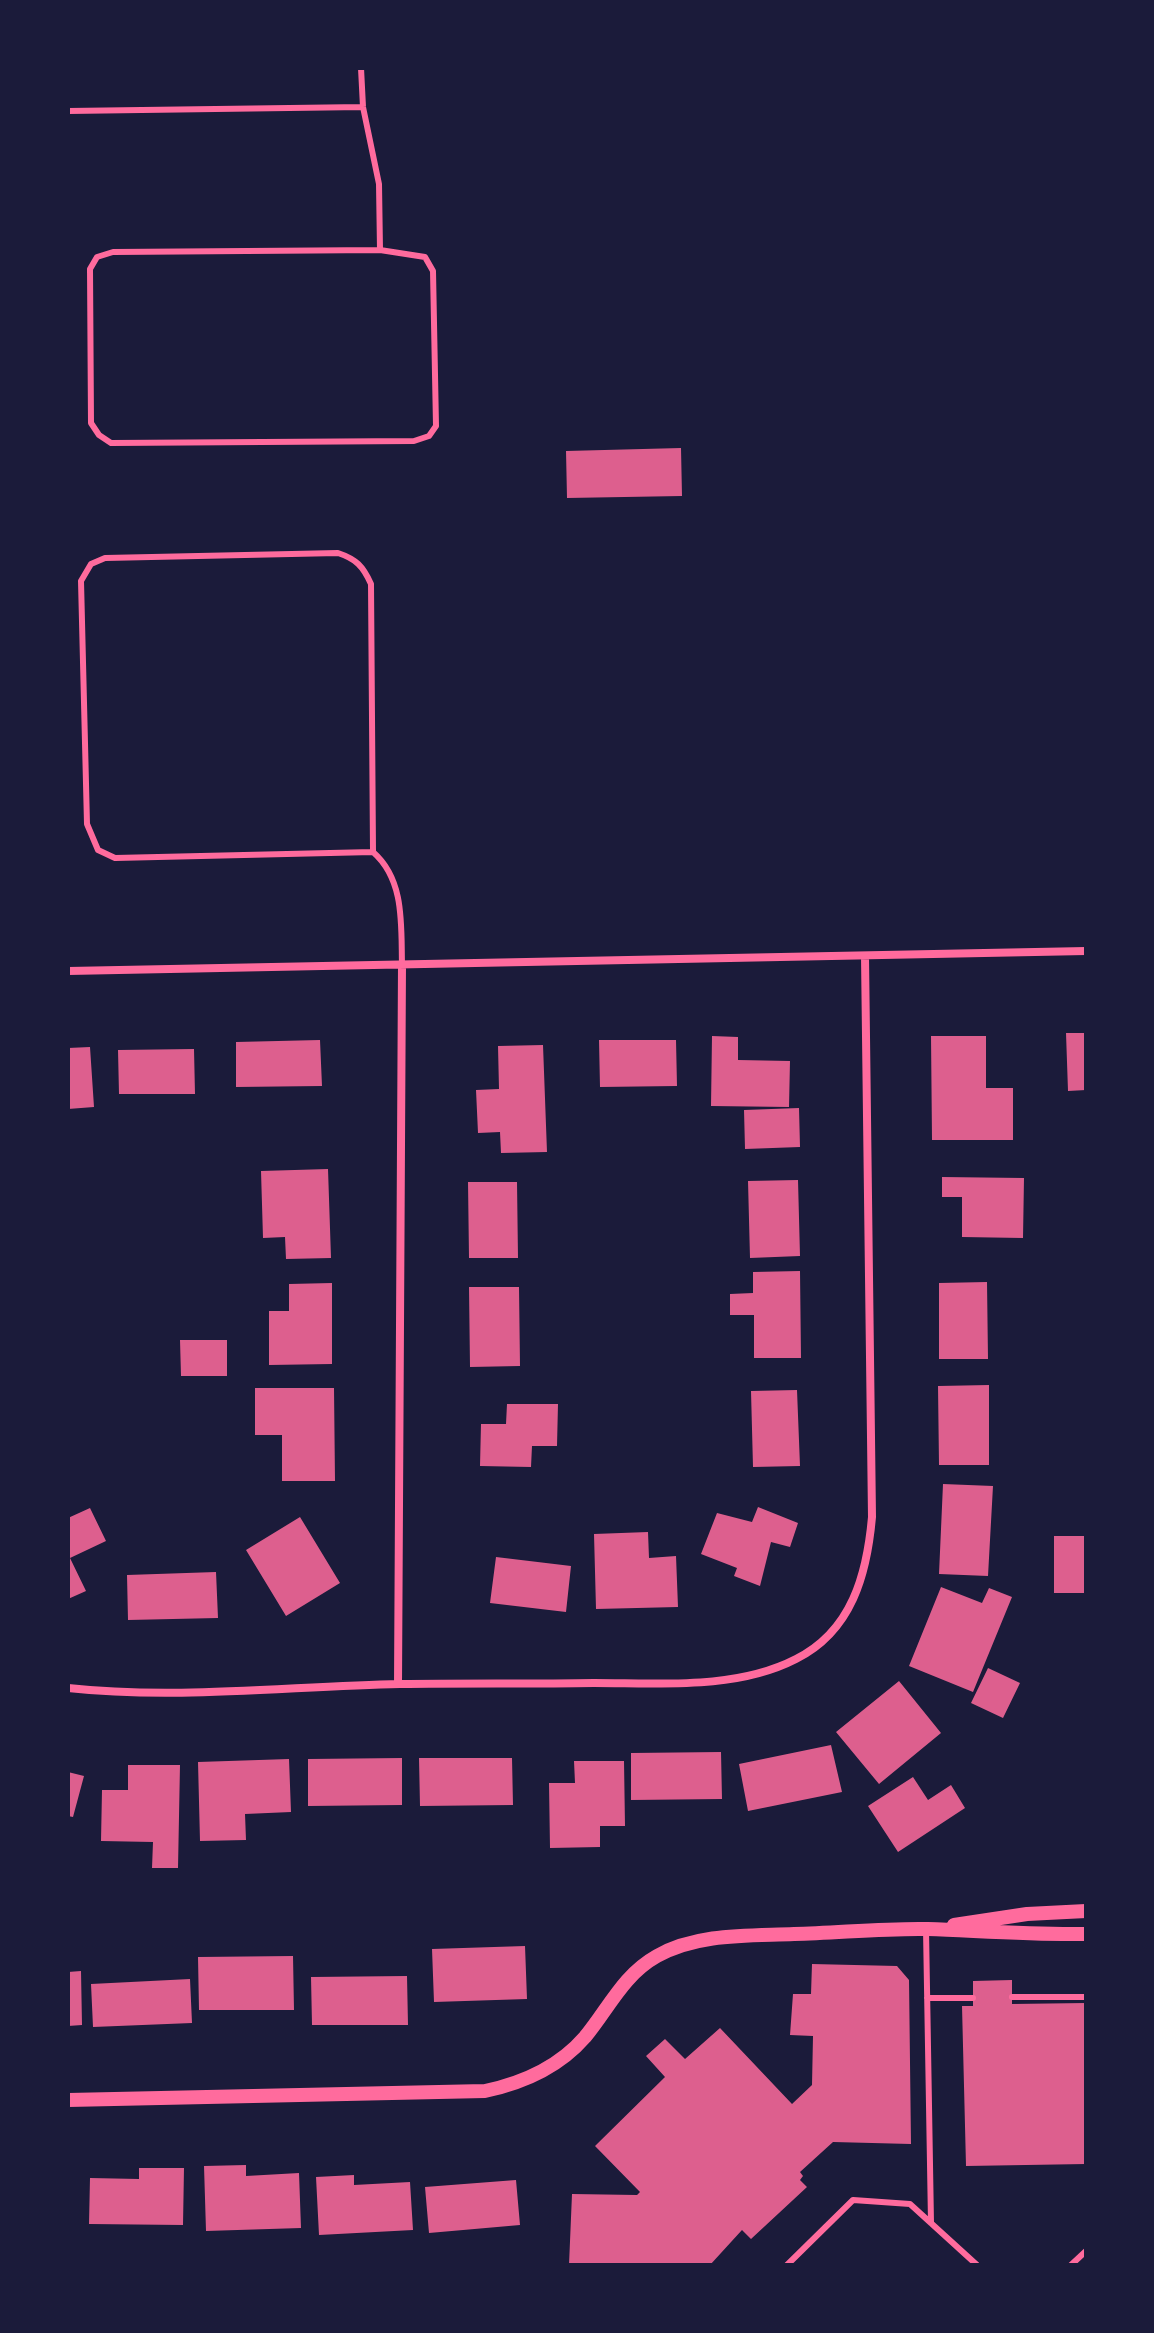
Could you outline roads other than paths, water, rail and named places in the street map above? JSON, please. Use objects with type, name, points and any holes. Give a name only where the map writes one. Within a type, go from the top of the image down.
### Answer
[{"type":"street","points":[[68,971],[1086,951]]},
{"type":"street","points":[[68,1688],[156,1692],[398,1684],[681,1683],[741,1676],[795,1660],[827,1637],[851,1606],[866,1567],[871,1530],[865,956]]},
{"type":"street","points":[[398,1684],[402,965]]},
{"type":"street","points":[[926,1929],[1027,1914],[1086,1911]]},
{"type":"street","points":[[68,2100],[485,2091],[522,2081],[565,2056],[585,2037],[631,1975],[657,1956],[682,1946],[742,1936],[926,1929],[1028,1936],[1086,1934]]},
{"type":"lane","points":[[361,68],[363,107],[379,184],[380,250]]},
{"type":"lane","points":[[68,111],[363,107]]},
{"type":"lane","points":[[380,250],[425,257],[433,271],[436,426],[429,436],[414,441],[111,443],[99,435],[91,423],[90,269],[97,257],[113,252],[380,250]]},
{"type":"lane","points":[[373,852],[371,584],[363,567],[352,558],[338,553],[105,558],[91,564],[81,581],[86,797],[87,824],[98,850],[115,858],[373,852],[388,864],[399,897],[402,965]]},
{"type":"lane","points":[[926,1929],[931,2223]]},
{"type":"lane","points":[[1012,1997],[1086,1997]]},
{"type":"lane","points":[[927,1998],[973,1998]]},
{"type":"lane","points":[[787,2265],[853,2200],[910,2204],[977,2265]]},
{"type":"lane","points":[[1071,2265],[1086,2251]]}]
